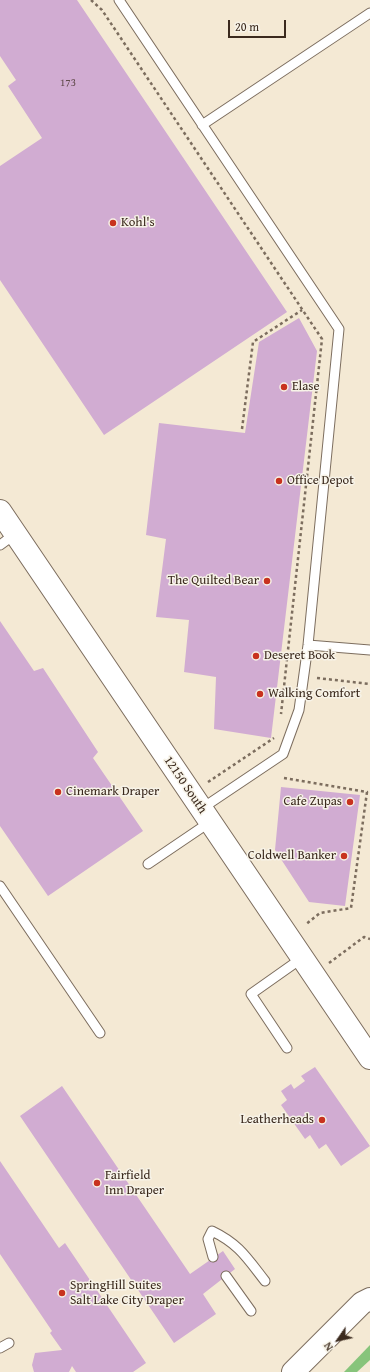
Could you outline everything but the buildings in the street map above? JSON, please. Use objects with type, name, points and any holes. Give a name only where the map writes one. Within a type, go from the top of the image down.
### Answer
[{"type":"street","name":"12150 South","points":[[0,511],[8,539],[206,816],[370,1058]]},
{"type":"street","points":[[293,1372],[366,1301],[370,1282]]},
{"type":"lane","points":[[119,0],[339,329],[308,645],[299,710],[283,754],[148,864]]},
{"type":"lane","points":[[202,125],[370,13]]},
{"type":"lane","points":[[308,645],[370,650]]},
{"type":"lane","points":[[0,886],[100,1033]]},
{"type":"lane","points":[[287,1048],[250,994],[302,958]]},
{"type":"lane","points":[[213,1257],[208,1240],[212,1231],[226,1237],[240,1248],[265,1281]]},
{"type":"lane","points":[[226,1276],[251,1311]]},
{"type":"lane","points":[[0,1348],[9,1343]]},
{"type":"path","points":[[91,0],[106,17],[322,339],[280,720]]},
{"type":"path","points":[[242,429],[253,342],[302,310]]},
{"type":"path","points":[[315,678],[370,684]]},
{"type":"path","points":[[206,784],[279,735]]},
{"type":"path","points":[[284,778],[367,792],[351,908],[320,913],[303,926]]},
{"type":"path","points":[[328,964],[364,938],[370,938]]},
{"type":"green space","points":[[370,1345],[370,1360],[357,1372],[344,1372]]},
{"type":"place","name":"Kohl's","points":[[113,223]]},
{"type":"place","name":"Elase","points":[[284,387]]},
{"type":"place","name":"Office Depot","points":[[279,481]]},
{"type":"place","name":"The Quilted Bear","points":[[267,581]]},
{"type":"place","name":"Deseret Book","points":[[256,656]]},
{"type":"place","name":"Walking Comfort","points":[[260,694]]},
{"type":"place","name":"Cinemark Draper","points":[[58,792]]},
{"type":"place","name":"Cafe Zupas","points":[[350,802]]},
{"type":"place","name":"Coldwell Banker","points":[[344,856]]},
{"type":"place","name":"Leatherheads","points":[[322,1120]]},
{"type":"place","name":"Fairfield Inn Draper","points":[[97,1183]]},
{"type":"place","name":"SpringHill Suites Salt Lake City Draper","points":[[62,1293]]}]
